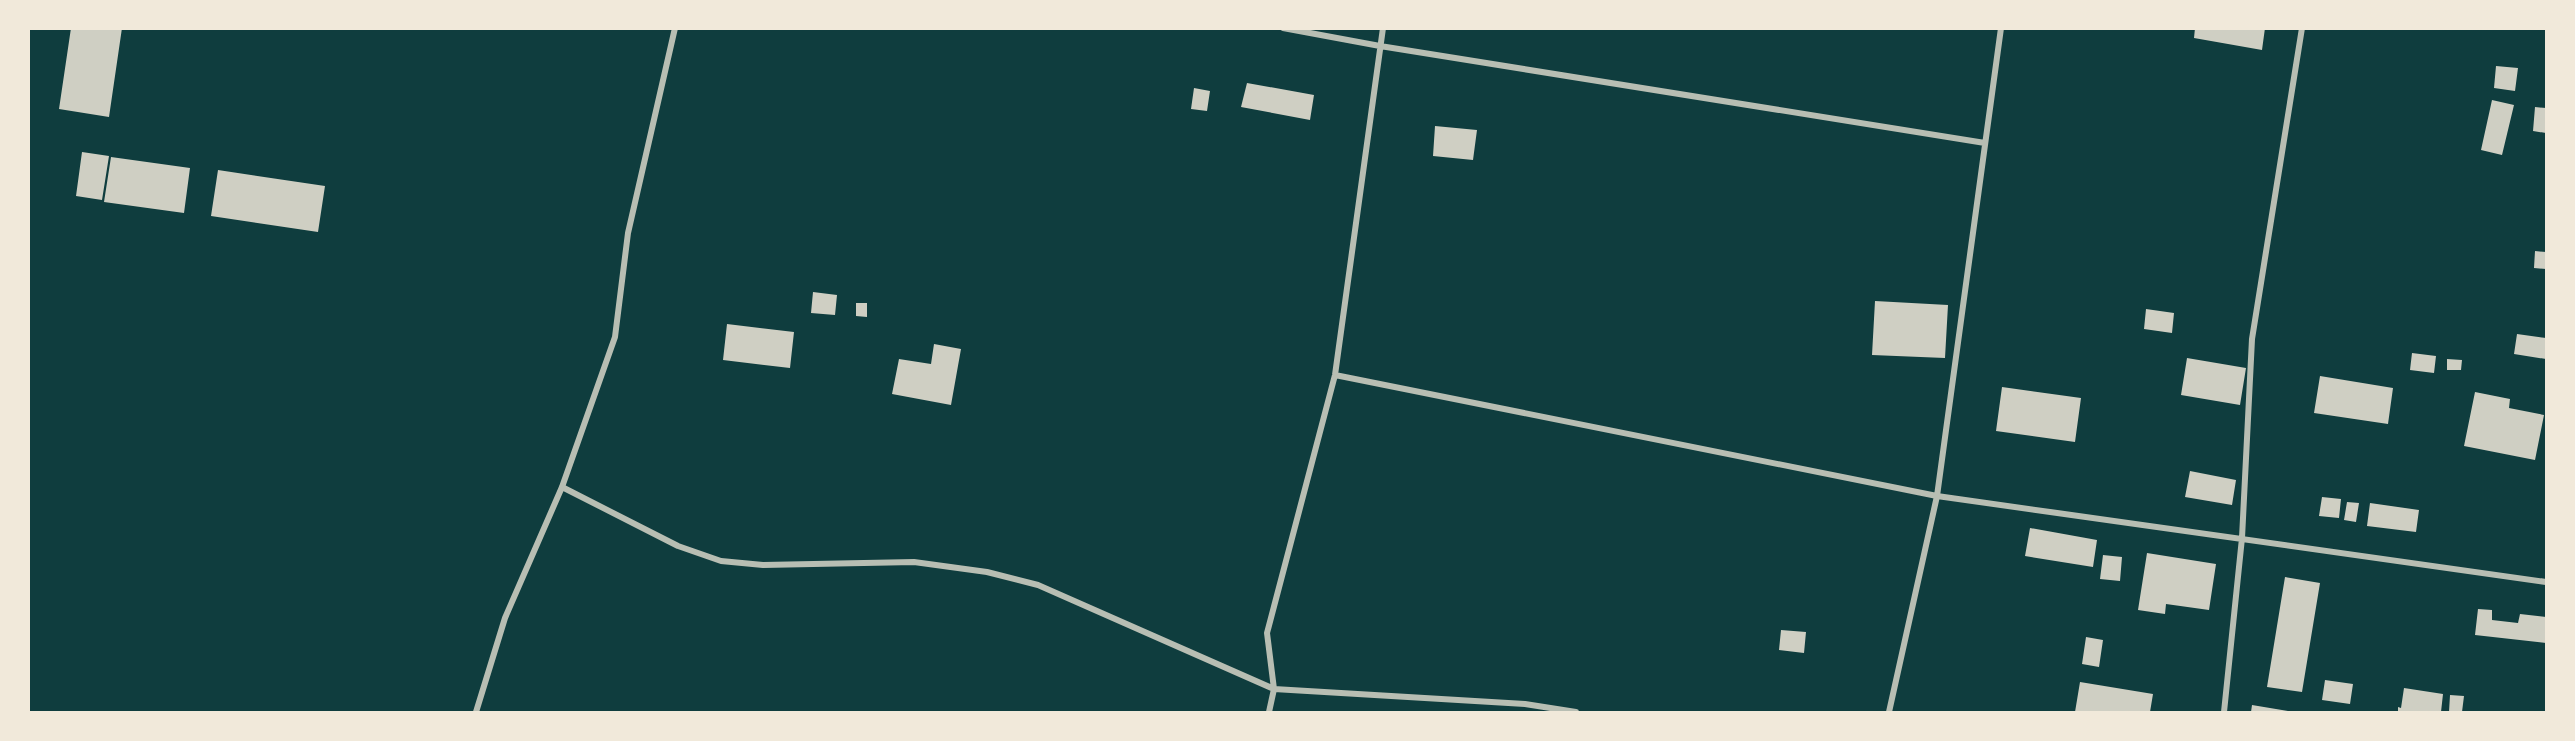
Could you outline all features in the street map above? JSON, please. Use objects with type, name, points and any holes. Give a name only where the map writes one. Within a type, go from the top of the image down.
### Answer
[{"type":"street","points":[[476,712],[505,618],[562,487],[615,337],[628,233],[675,28]]},
{"type":"street","points":[[1283,28],[1380,46],[1985,143]]},
{"type":"street","points":[[1269,712],[1274,689],[1267,633],[1335,375],[1383,28]]},
{"type":"street","points":[[1889,712],[1937,496],[2001,28]]},
{"type":"street","points":[[2224,712],[2242,538],[2252,339],[2302,28]]},
{"type":"street","points":[[1335,375],[1937,496],[2547,582]]},
{"type":"street","points":[[562,487],[678,546],[721,561],[763,565],[914,562],[987,572],[1038,585],[1274,689],[1525,704],[1576,712]]},
{"type":"building","points":[[71,28],[122,28],[109,117],[59,109]]},
{"type":"building","points":[[2195,28],[2265,28],[2262,50],[2194,38]]},
{"type":"building","points":[[2496,66],[2518,68],[2515,91],[2494,88]]},
{"type":"building","points":[[1247,83],[1314,95],[1310,120],[1241,107]]},
{"type":"building","points":[[1194,88],[1210,91],[1207,111],[1191,109]]},
{"type":"building","points":[[2492,100],[2514,105],[2502,155],[2481,150]]},
{"type":"building","points":[[2535,107],[2546,108],[2546,133],[2533,131]]},
{"type":"building","points":[[1435,126],[1477,130],[1473,160],[1433,156]]},
{"type":"building","points":[[82,152],[109,156],[102,200],[76,196]]},
{"type":"building","points":[[111,157],[190,168],[184,213],[104,202]]},
{"type":"building","points":[[218,170],[325,186],[318,232],[211,216]]},
{"type":"building","points":[[2535,251],[2546,252],[2546,269],[2534,268]]},
{"type":"building","points":[[813,292],[837,295],[835,315],[811,313]]},
{"type":"building","points":[[1875,301],[1948,305],[1945,358],[1872,355]]},
{"type":"building","points":[[856,303],[867,303],[867,317],[856,316]]},
{"type":"building","points":[[2146,309],[2174,313],[2172,333],[2144,329]]},
{"type":"building","points":[[727,324],[794,332],[790,368],[723,360]]},
{"type":"building","points":[[2517,334],[2546,338],[2546,359],[2514,354]]},
{"type":"building","points":[[934,344],[961,349],[951,405],[892,394],[899,359],[931,364]]},
{"type":"building","points":[[2412,353],[2436,356],[2434,373],[2410,370]]},
{"type":"building","points":[[2187,358],[2246,368],[2240,405],[2181,395]]},
{"type":"building","points":[[2447,359],[2462,360],[2461,370],[2447,370]]},
{"type":"building","points":[[2320,376],[2393,388],[2388,424],[2314,413]]},
{"type":"building","points":[[2002,387],[2081,398],[2075,442],[1996,431]]},
{"type":"building","points":[[2475,392],[2510,399],[2509,408],[2544,415],[2535,460],[2464,446]]},
{"type":"building","points":[[2190,471],[2236,480],[2232,505],[2185,497]]},
{"type":"building","points":[[2322,497],[2341,499],[2339,518],[2319,516]]},
{"type":"building","points":[[2347,502],[2359,503],[2356,522],[2344,520]]},
{"type":"building","points":[[2370,503],[2419,510],[2416,532],[2367,526]]},
{"type":"building","points":[[2030,528],[2097,540],[2093,567],[2025,556]]},
{"type":"building","points":[[2147,553],[2216,564],[2209,610],[2166,604],[2165,614],[2138,610]]},
{"type":"building","points":[[2103,555],[2122,557],[2120,581],[2100,579]]},
{"type":"building","points":[[2285,577],[2320,583],[2302,692],[2267,687]]},
{"type":"building","points":[[2478,609],[2492,610],[2492,620],[2518,623],[2520,614],[2546,617],[2546,643],[2475,635]]},
{"type":"building","points":[[1781,630],[1806,632],[1804,653],[1779,650]]},
{"type":"building","points":[[2086,637],[2103,640],[2099,667],[2082,664]]},
{"type":"building","points":[[2325,680],[2353,684],[2350,704],[2322,700]]},
{"type":"building","points":[[2080,682],[2153,694],[2150,712],[2075,712]]},
{"type":"building","points":[[2404,688],[2443,694],[2441,712],[2398,712],[2398,707],[2401,708]]},
{"type":"building","points":[[2450,695],[2464,696],[2462,712],[2449,712]]},
{"type":"building","points":[[2252,705],[2288,711],[2288,712],[2251,712]]}]
